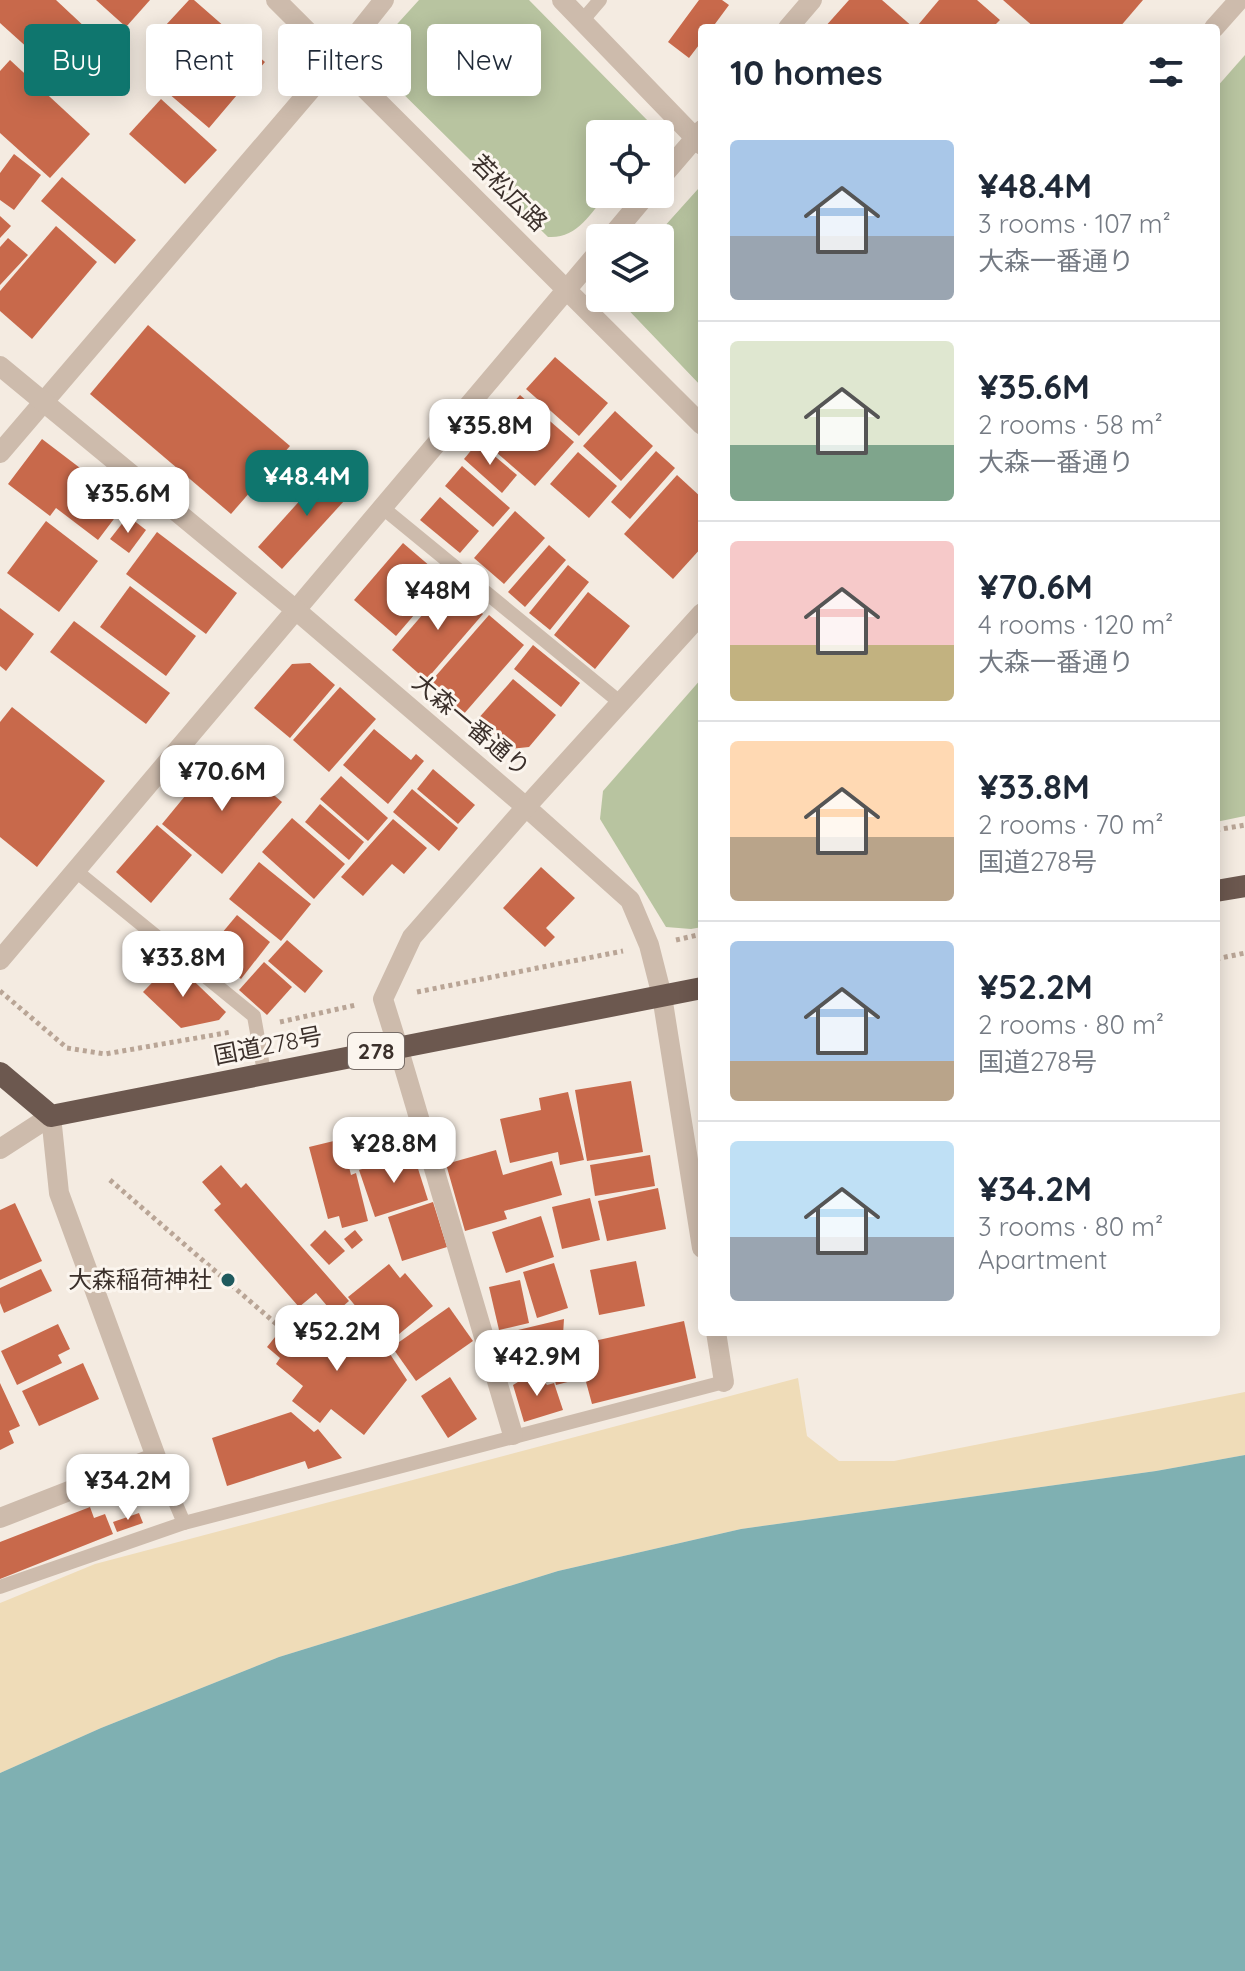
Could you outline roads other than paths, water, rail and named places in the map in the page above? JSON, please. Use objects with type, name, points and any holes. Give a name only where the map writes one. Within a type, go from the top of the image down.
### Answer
[{"type":"highway","points":[[1220,890],[1245,886]]},
{"type":"highway","name":"国道278号","points":[[51,1116],[698,989]]},
{"type":"highway","points":[[0,1073],[51,1116]]},
{"type":"street","name":"若松広路","points":[[276,0],[301,24]]},
{"type":"street","points":[[365,24],[384,0]]},
{"type":"street","points":[[562,0],[698,136]]},
{"type":"street","points":[[791,24],[812,0]]},
{"type":"street","points":[[1218,24],[1239,0]]},
{"type":"street","points":[[0,453],[305,96]]},
{"type":"street","name":"若松広路","points":[[374,96],[698,421]]},
{"type":"street","points":[[674,165],[698,140]]},
{"type":"street","points":[[622,224],[635,208]]},
{"type":"street","points":[[0,960],[586,266]]},
{"type":"street","name":"大森一番通り","points":[[0,366],[297,611],[630,900],[649,945],[662,996],[698,1223]]},
{"type":"street","points":[[513,1435],[383,999],[412,937],[698,618]]},
{"type":"street","points":[[0,1149],[51,1116],[59,1193],[156,1457],[0,1518]]},
{"type":"street","points":[[717,1336],[724,1382]]},
{"type":"lane","points":[[582,21],[600,0]]},
{"type":"lane","points":[[383,508],[622,704]]},
{"type":"lane","points":[[76,871],[254,1016],[264,1072]]},
{"type":"lane","points":[[0,1587],[184,1523],[724,1382]]},
{"type":"lane","points":[[156,1457],[184,1523]]},
{"type":"water","points":[[1245,1455],[1245,1971],[0,1971],[0,1773],[101,1728],[279,1657],[558,1571],[741,1529],[1156,1471]]},
{"type":"place","name":"大森稲荷神社","points":[[228,1280]]}]
